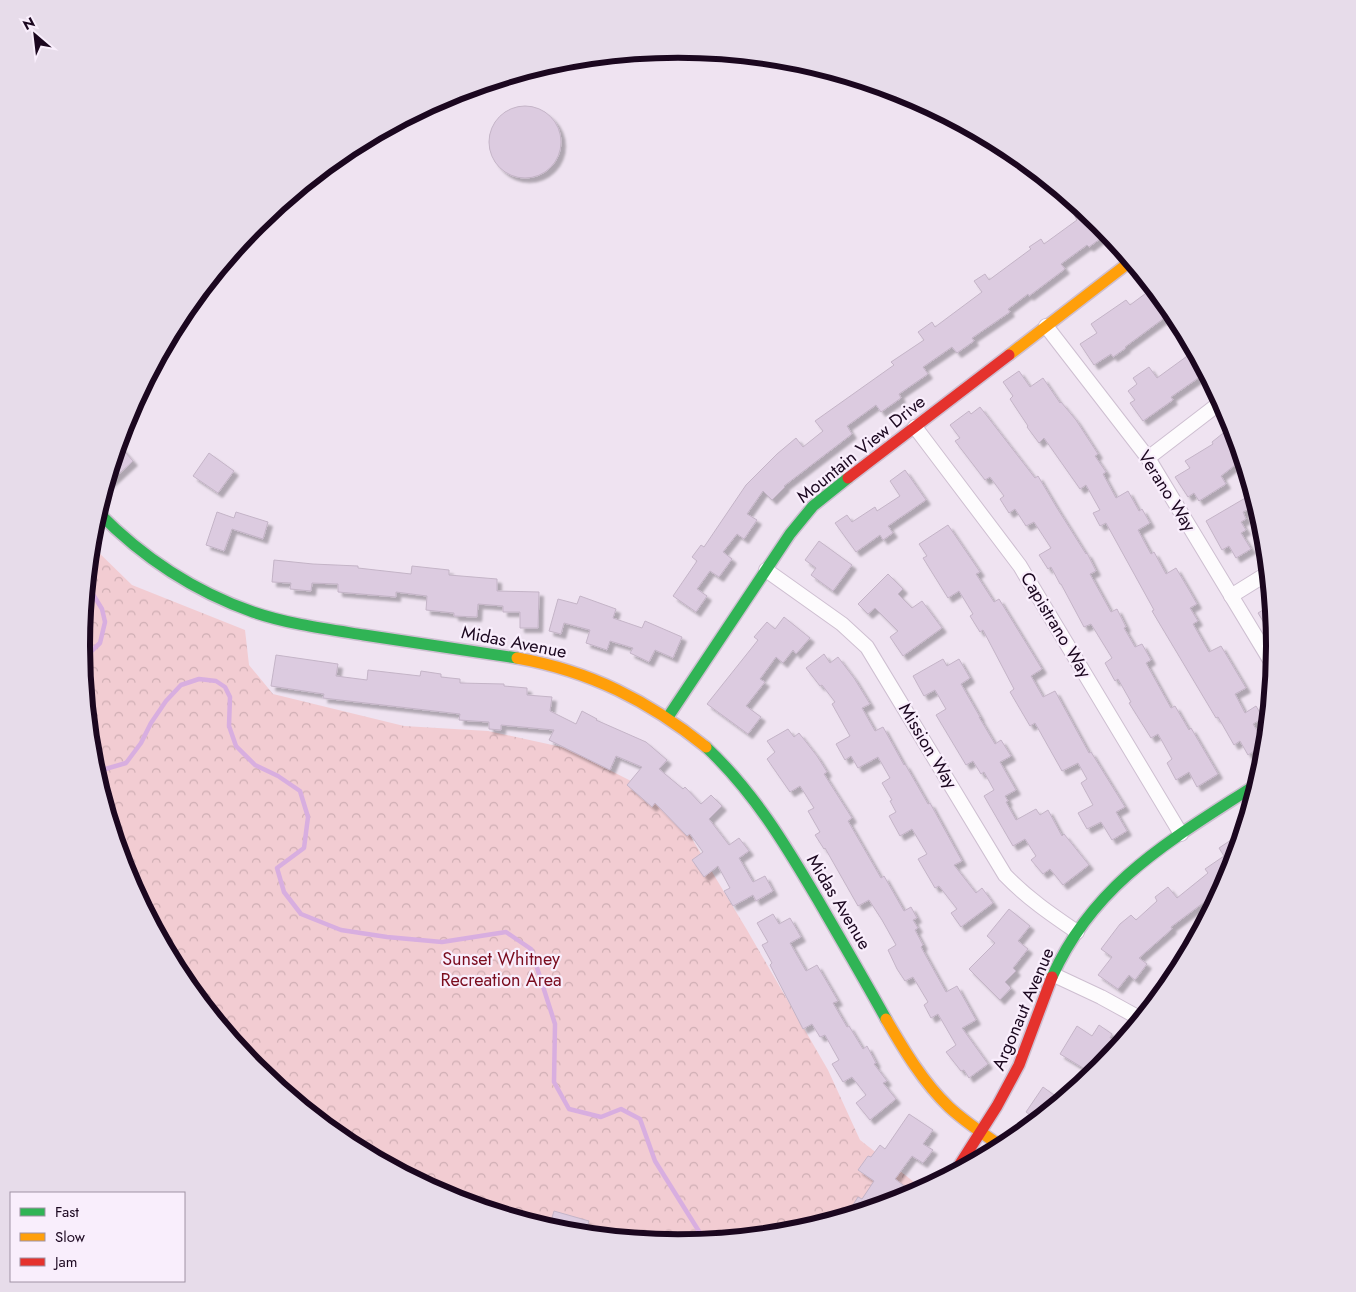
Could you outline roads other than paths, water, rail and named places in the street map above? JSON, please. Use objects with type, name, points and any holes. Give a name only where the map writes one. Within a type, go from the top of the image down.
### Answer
[{"type":"street","name":"Mountain View Drive","points":[[668,717],[790,534],[813,506],[1126,265]]},
{"type":"street","name":"Verano Way","points":[[1046,326],[1148,458],[1266,654]]},
{"type":"street","points":[[1148,458],[1215,406]]},
{"type":"street","name":"Capistrano Way","points":[[915,427],[1020,566],[1181,834]]},
{"type":"street","name":"Midas Avenue","points":[[104,518],[123,536],[157,563],[192,585],[236,606],[301,625],[553,665],[612,687],[668,717],[716,756],[746,789],[776,830],[925,1079],[942,1100],[995,1142]]},
{"type":"street","name":"Mission Way","points":[[766,570],[842,624],[867,647],[1005,875],[1019,890],[1078,932]]},
{"type":"street","points":[[1231,596],[1262,577]]},
{"type":"street","name":"Argonaut Avenue","points":[[962,1161],[1009,1085],[1020,1063],[1054,975],[1078,932],[1101,900],[1137,864],[1248,790]]},
{"type":"street","points":[[1054,975],[1108,1000],[1135,1016]]},
{"type":"waterway","points":[[90,652],[100,643],[105,622],[102,609],[92,595]]},
{"type":"waterway","points":[[103,770],[126,763],[141,743],[151,723],[166,701],[181,685],[199,679],[216,681],[225,687],[230,697],[229,726],[236,746],[255,765],[278,776],[300,791],[308,817],[304,848],[277,868],[284,892],[301,914],[341,930],[387,937],[442,942],[506,932],[531,949],[555,1024],[554,1082],[569,1109],[601,1117],[621,1109],[640,1119],[655,1161],[700,1233]]},
{"type":"park label","name":"Sunset Whitney Recreation Area","points":[[501,970]]}]
